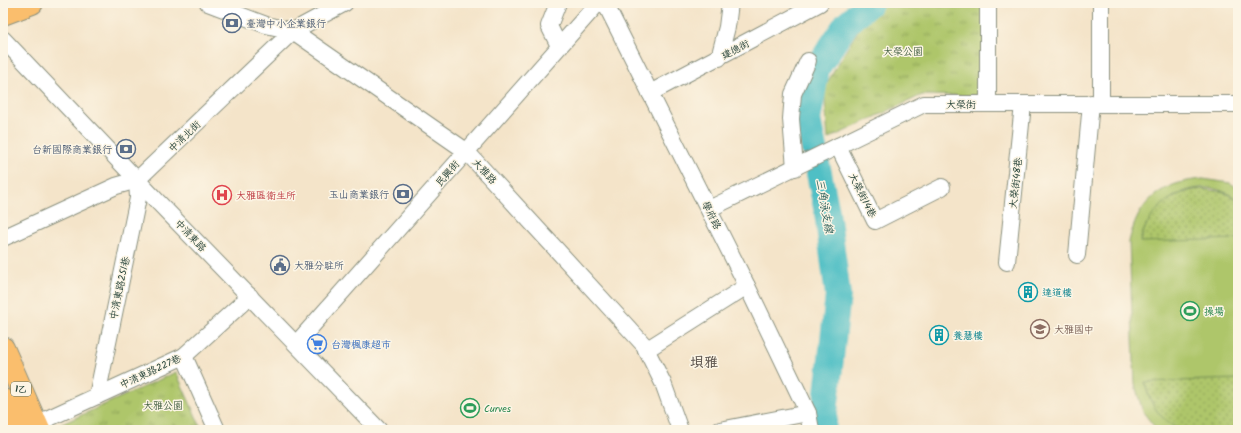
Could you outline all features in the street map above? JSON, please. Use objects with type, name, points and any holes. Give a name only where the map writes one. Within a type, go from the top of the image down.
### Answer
[{"type":"main road","points":[[3,14],[32,3]]},
{"type":"main road","name":"1乙","points":[[3,348],[30,428]]},
{"type":"main road","name":"1乙","points":[[3,400],[30,428]]},
{"type":"street","name":"大雅路","points":[[208,3],[266,25],[293,31],[466,151],[644,345],[663,383],[680,430]]},
{"type":"street","name":"中清北街","points":[[3,238],[116,186],[137,180],[293,31],[345,3]]},
{"type":"street","points":[[558,3],[549,26],[559,46]]},
{"type":"street","name":"民興街","points":[[296,344],[598,3]]},
{"type":"street","name":"學府路","points":[[605,3],[747,286],[808,413],[811,430]]},
{"type":"street","points":[[719,58],[727,27],[730,3]]},
{"type":"street","name":"建德街","points":[[650,93],[719,58],[820,3]]},
{"type":"street","points":[[988,3],[988,104]]},
{"type":"street","points":[[1077,255],[1096,103],[1101,3]]},
{"type":"street","name":"中清東路","points":[[3,39],[379,430]]},
{"type":"street","points":[[798,166],[791,119],[793,94],[808,61]]},
{"type":"street","name":"大榮街","points":[[709,209],[924,104],[1238,104]]},
{"type":"street","name":"大榮街48巷","points":[[1007,262],[1023,104]]},
{"type":"street","name":"大榮街14巷","points":[[835,147],[875,221],[942,187]]},
{"type":"street","name":"中清東路251巷","points":[[97,396],[138,198],[137,180]]},
{"type":"street","points":[[646,350],[747,286]]},
{"type":"street","name":"中清東路227巷","points":[[30,428],[184,356],[250,296]]},
{"type":"street","points":[[184,356],[217,430]]},
{"type":"street","points":[[720,430],[808,413]]},
{"type":"green space","name":"大榮公園","points":[[886,3],[985,3],[986,87],[977,96],[922,95],[828,139],[824,88],[861,25]]},
{"type":"green space","name":"操場","points":[[1203,179],[1230,183],[1238,188],[1238,200],[1223,191],[1208,188],[1193,189],[1178,194],[1165,202],[1154,214],[1146,227],[1140,242],[1238,239],[1238,379],[1145,382],[1149,397],[1156,410],[1167,422],[1180,430],[1157,430],[1143,412],[1135,385],[1129,242],[1138,215],[1154,196],[1175,184]]},
{"type":"green space","name":"操場","points":[[1201,189],[1224,192],[1238,200],[1238,426],[1232,430],[1192,431],[1180,430],[1173,427],[1161,418],[1156,411],[1152,404],[1145,382],[1140,243],[1143,232],[1154,213],[1169,199],[1179,194]]},
{"type":"green space","name":"大雅公園","points":[[176,372],[202,430],[54,430],[53,428]]},
{"type":"waterway","name":"三角泳支線","points":[[823,430],[838,295],[827,212],[808,120],[817,68],[847,23],[870,3]]},
{"type":"place","name":"臺灣中小企業銀行","points":[[232,23]]},
{"type":"place","name":"台新國際商業銀行","points":[[126,149]]},
{"type":"place","name":"玉山商業銀行","points":[[403,194]]},
{"type":"place","name":"大雅區衛生所","points":[[222,195]]},
{"type":"place","name":"大雅分駐所","points":[[280,265]]},
{"type":"place","name":"達道樓","points":[[1028,292]]},
{"type":"place","name":"操場","points":[[1190,311]]},
{"type":"place","name":"大雅國中","points":[[1040,329]]},
{"type":"place","name":"養慧樓","points":[[939,335]]},
{"type":"place","name":"台灣楓康超市","points":[[317,344]]},
{"type":"place","name":"Curves","points":[[470,408]]},
{"type":"district","name":"垻雅","points":[[704,362]]}]
